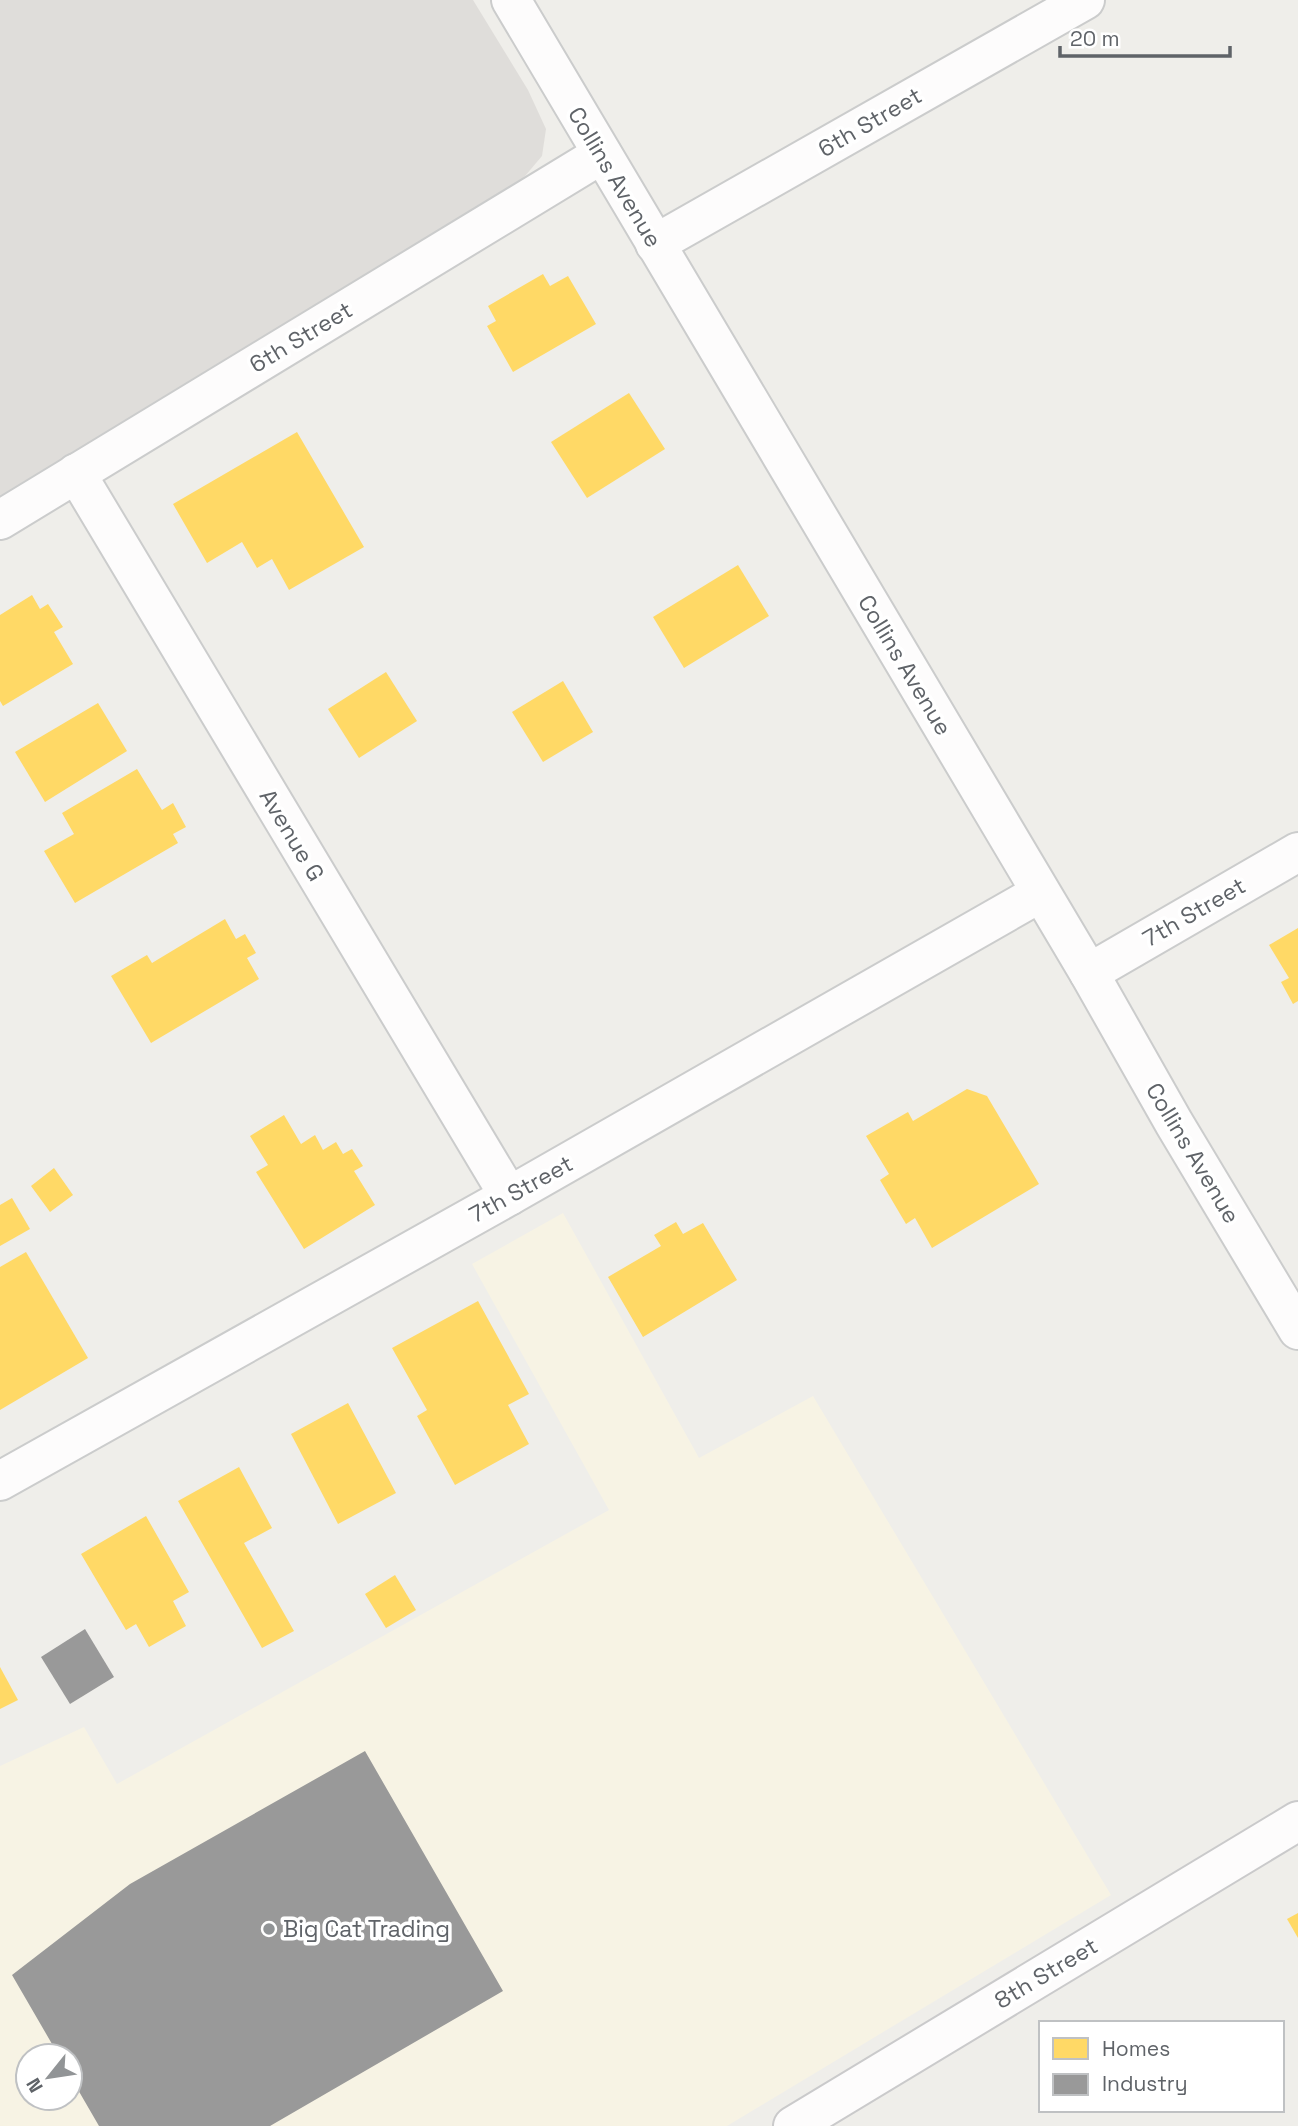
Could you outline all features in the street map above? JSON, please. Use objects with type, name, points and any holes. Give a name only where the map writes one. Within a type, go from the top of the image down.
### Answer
[{"type":"street","name":"Collins Avenue","points":[[511,0],[1040,893],[1090,972],[1174,1123],[1298,1330]]},
{"type":"street","name":"6th Street","points":[[655,244],[1085,0]]},
{"type":"street","name":"6th Street","points":[[0,520],[602,154]]},
{"type":"street","name":"Avenue G","points":[[76,473],[509,1196]]},
{"type":"street","name":"7th Street","points":[[1090,972],[1298,852]]},
{"type":"street","name":"7th Street","points":[[0,1481],[509,1196],[1040,893]]},
{"type":"street","name":"8th Street","points":[[793,2126],[1298,1821]]},
{"type":"shaded area","points":[[0,0],[473,0],[528,90],[546,129],[542,156],[514,189],[0,498]]},
{"type":"shaded area","points":[[563,1213],[699,1458],[813,1396],[1111,1895],[727,2126],[0,2126],[0,1766],[84,1727],[117,1784],[609,1510],[472,1264]]},
{"type":"building: Homes","points":[[543,274],[550,286],[568,276],[596,324],[513,372],[487,326],[496,321],[488,306]]},
{"type":"building: Homes","points":[[629,393],[665,449],[587,498],[551,442]]},
{"type":"building: Homes","points":[[297,432],[364,547],[289,590],[272,559],[257,568],[242,542],[207,563],[173,504]]},
{"type":"building: Homes","points":[[738,565],[769,616],[684,668],[653,617]]},
{"type":"building: Homes","points":[[32,595],[40,609],[48,604],[63,627],[54,632],[73,664],[3,706],[0,701],[0,615]]},
{"type":"building: Homes","points":[[386,672],[417,721],[359,758],[328,709]]},
{"type":"building: Homes","points":[[563,681],[593,732],[543,762],[512,712]]},
{"type":"building: Homes","points":[[98,703],[127,751],[45,802],[15,752]]},
{"type":"building: Homes","points":[[137,769],[162,810],[173,803],[186,827],[173,834],[178,843],[75,903],[44,851],[74,834],[62,813]]},
{"type":"building: Homes","points":[[225,919],[236,939],[245,934],[256,953],[247,958],[259,979],[151,1043],[111,976],[147,955],[152,963]]},
{"type":"building: Homes","points":[[1298,928],[1298,1001],[1293,1004],[1281,982],[1289,978],[1269,945]]},
{"type":"building: Homes","points":[[967,1089],[987,1096],[1039,1184],[932,1248],[915,1218],[906,1224],[880,1180],[889,1174],[866,1136],[908,1112],[913,1121]]},
{"type":"building: Homes","points":[[284,1115],[301,1144],[315,1135],[323,1150],[336,1142],[343,1154],[352,1149],[363,1166],[354,1171],[375,1205],[304,1249],[256,1172],[268,1165],[250,1136]]},
{"type":"building: Homes","points":[[54,1168],[73,1195],[50,1212],[31,1186]]},
{"type":"building: Homes","points":[[12,1198],[30,1229],[0,1246],[0,1205]]},
{"type":"building: Homes","points":[[676,1222],[683,1234],[703,1223],[737,1280],[643,1337],[608,1277],[661,1246],[654,1235]]},
{"type":"building: Homes","points":[[26,1252],[88,1358],[0,1410],[0,1267]]},
{"type":"building: Homes","points":[[478,1301],[529,1394],[508,1405],[529,1444],[455,1485],[417,1416],[427,1410],[392,1348]]},
{"type":"building: Homes","points":[[348,1403],[396,1493],[338,1524],[291,1434]]},
{"type":"building: Homes","points":[[239,1467],[272,1528],[244,1543],[294,1631],[262,1648],[178,1501]]},
{"type":"building: Homes","points":[[146,1516],[189,1592],[173,1601],[186,1626],[149,1647],[136,1624],[126,1630],[81,1554]]},
{"type":"building: Homes","points":[[395,1575],[416,1610],[386,1628],[365,1594]]},
{"type":"building: Homes","points":[[0,1667],[18,1700],[0,1709]]},
{"type":"building: Homes","points":[[1298,1913],[1298,1938],[1287,1919]]},
{"type":"building: Industry","points":[[85,1629],[114,1677],[70,1704],[41,1657]]},
{"type":"building: Industry","name":"Big Cat Trading","points":[[365,1751],[503,1991],[270,2126],[99,2126],[84,2100],[84,2042],[51,2042],[12,1975],[130,1884]]},
{"type":"place","name":"Big Cat Trading","points":[[269,1929]]}]
